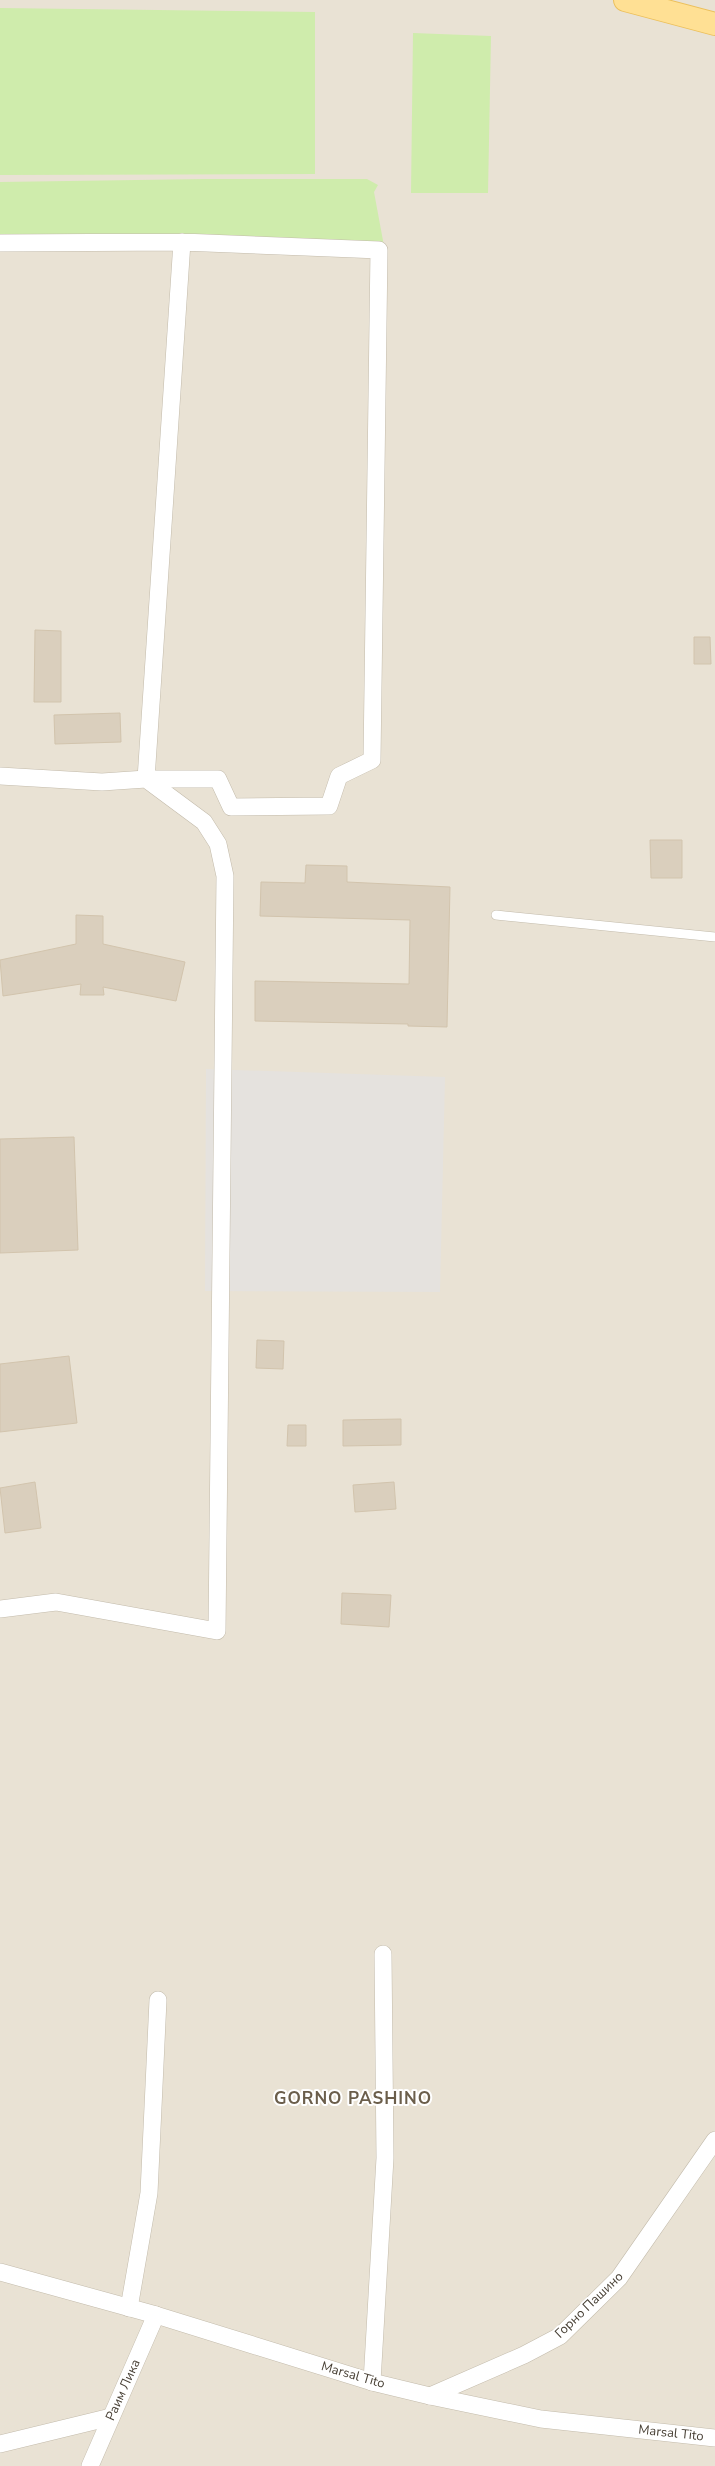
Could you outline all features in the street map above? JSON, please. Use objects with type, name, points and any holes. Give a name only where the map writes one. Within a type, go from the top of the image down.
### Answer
[{"type":"main road","points":[[626,0],[715,24]]},
{"type":"street","points":[[0,243],[182,242],[379,250],[372,760],[339,776],[329,806],[231,807],[218,779],[146,779],[102,782],[0,776]]},
{"type":"street","points":[[146,779],[182,242]]},
{"type":"street","points":[[0,1609],[56,1602],[217,1631],[225,876],[218,844],[204,822],[146,779]]},
{"type":"street","points":[[372,2382],[385,2158],[383,1954]]},
{"type":"street","points":[[130,2308],[149,2194],[158,2000]]},
{"type":"street","name":"Горно Пашино","points":[[430,2396],[524,2355],[560,2336],[619,2278],[715,2140]]},
{"type":"street","name":"Marsal Tito","points":[[0,2272],[156,2315],[372,2382],[430,2396],[541,2419],[715,2438]]},
{"type":"street","name":"Раим Лика","points":[[90,2466],[156,2315]]},
{"type":"street","points":[[0,2444],[111,2417]]},
{"type":"lane","points":[[496,915],[715,937]]},
{"type":"shaded area","points":[[0,0],[715,0],[715,2466],[0,2466]]},
{"type":"shaded area","points":[[206,1069],[445,1077],[440,1292],[205,1291]]},
{"type":"green space","points":[[0,8],[315,12],[315,174],[0,175]]},
{"type":"green space","points":[[413,33],[491,36],[488,193],[411,193]]},
{"type":"green space","points":[[204,179],[367,179],[378,185],[374,192],[384,246],[0,238],[0,182]]},
{"type":"building","points":[[35,630],[61,631],[61,702],[34,702]]},
{"type":"building","points":[[694,637],[710,637],[711,664],[694,664]]},
{"type":"building","points":[[120,713],[121,742],[55,744],[54,715]]},
{"type":"building","points":[[650,840],[682,840],[682,878],[651,878]]},
{"type":"building","points":[[306,865],[347,866],[347,882],[450,887],[447,1027],[408,1026],[408,1024],[255,1021],[255,981],[409,984],[410,920],[260,916],[261,882],[305,883]]},
{"type":"building","points":[[76,915],[103,916],[103,944],[185,962],[176,1001],[103,987],[104,995],[80,995],[81,984],[3,996],[0,960],[76,944]]},
{"type":"building","points":[[74,1137],[78,1250],[0,1253],[0,1139]]},
{"type":"building","points":[[257,1340],[284,1341],[283,1369],[256,1368]]},
{"type":"building","points":[[69,1356],[77,1423],[0,1432],[0,1364]]},
{"type":"building","points":[[401,1419],[401,1445],[343,1446],[343,1420]]},
{"type":"building","points":[[288,1425],[306,1425],[306,1446],[287,1446]]},
{"type":"building","points":[[35,1482],[41,1528],[5,1533],[0,1488]]},
{"type":"building","points":[[394,1482],[396,1509],[355,1512],[353,1485]]},
{"type":"building","points":[[342,1593],[391,1595],[389,1627],[341,1624]]},
{"type":"district","name":"GORNO PASHINO","points":[[353,2098]]}]
